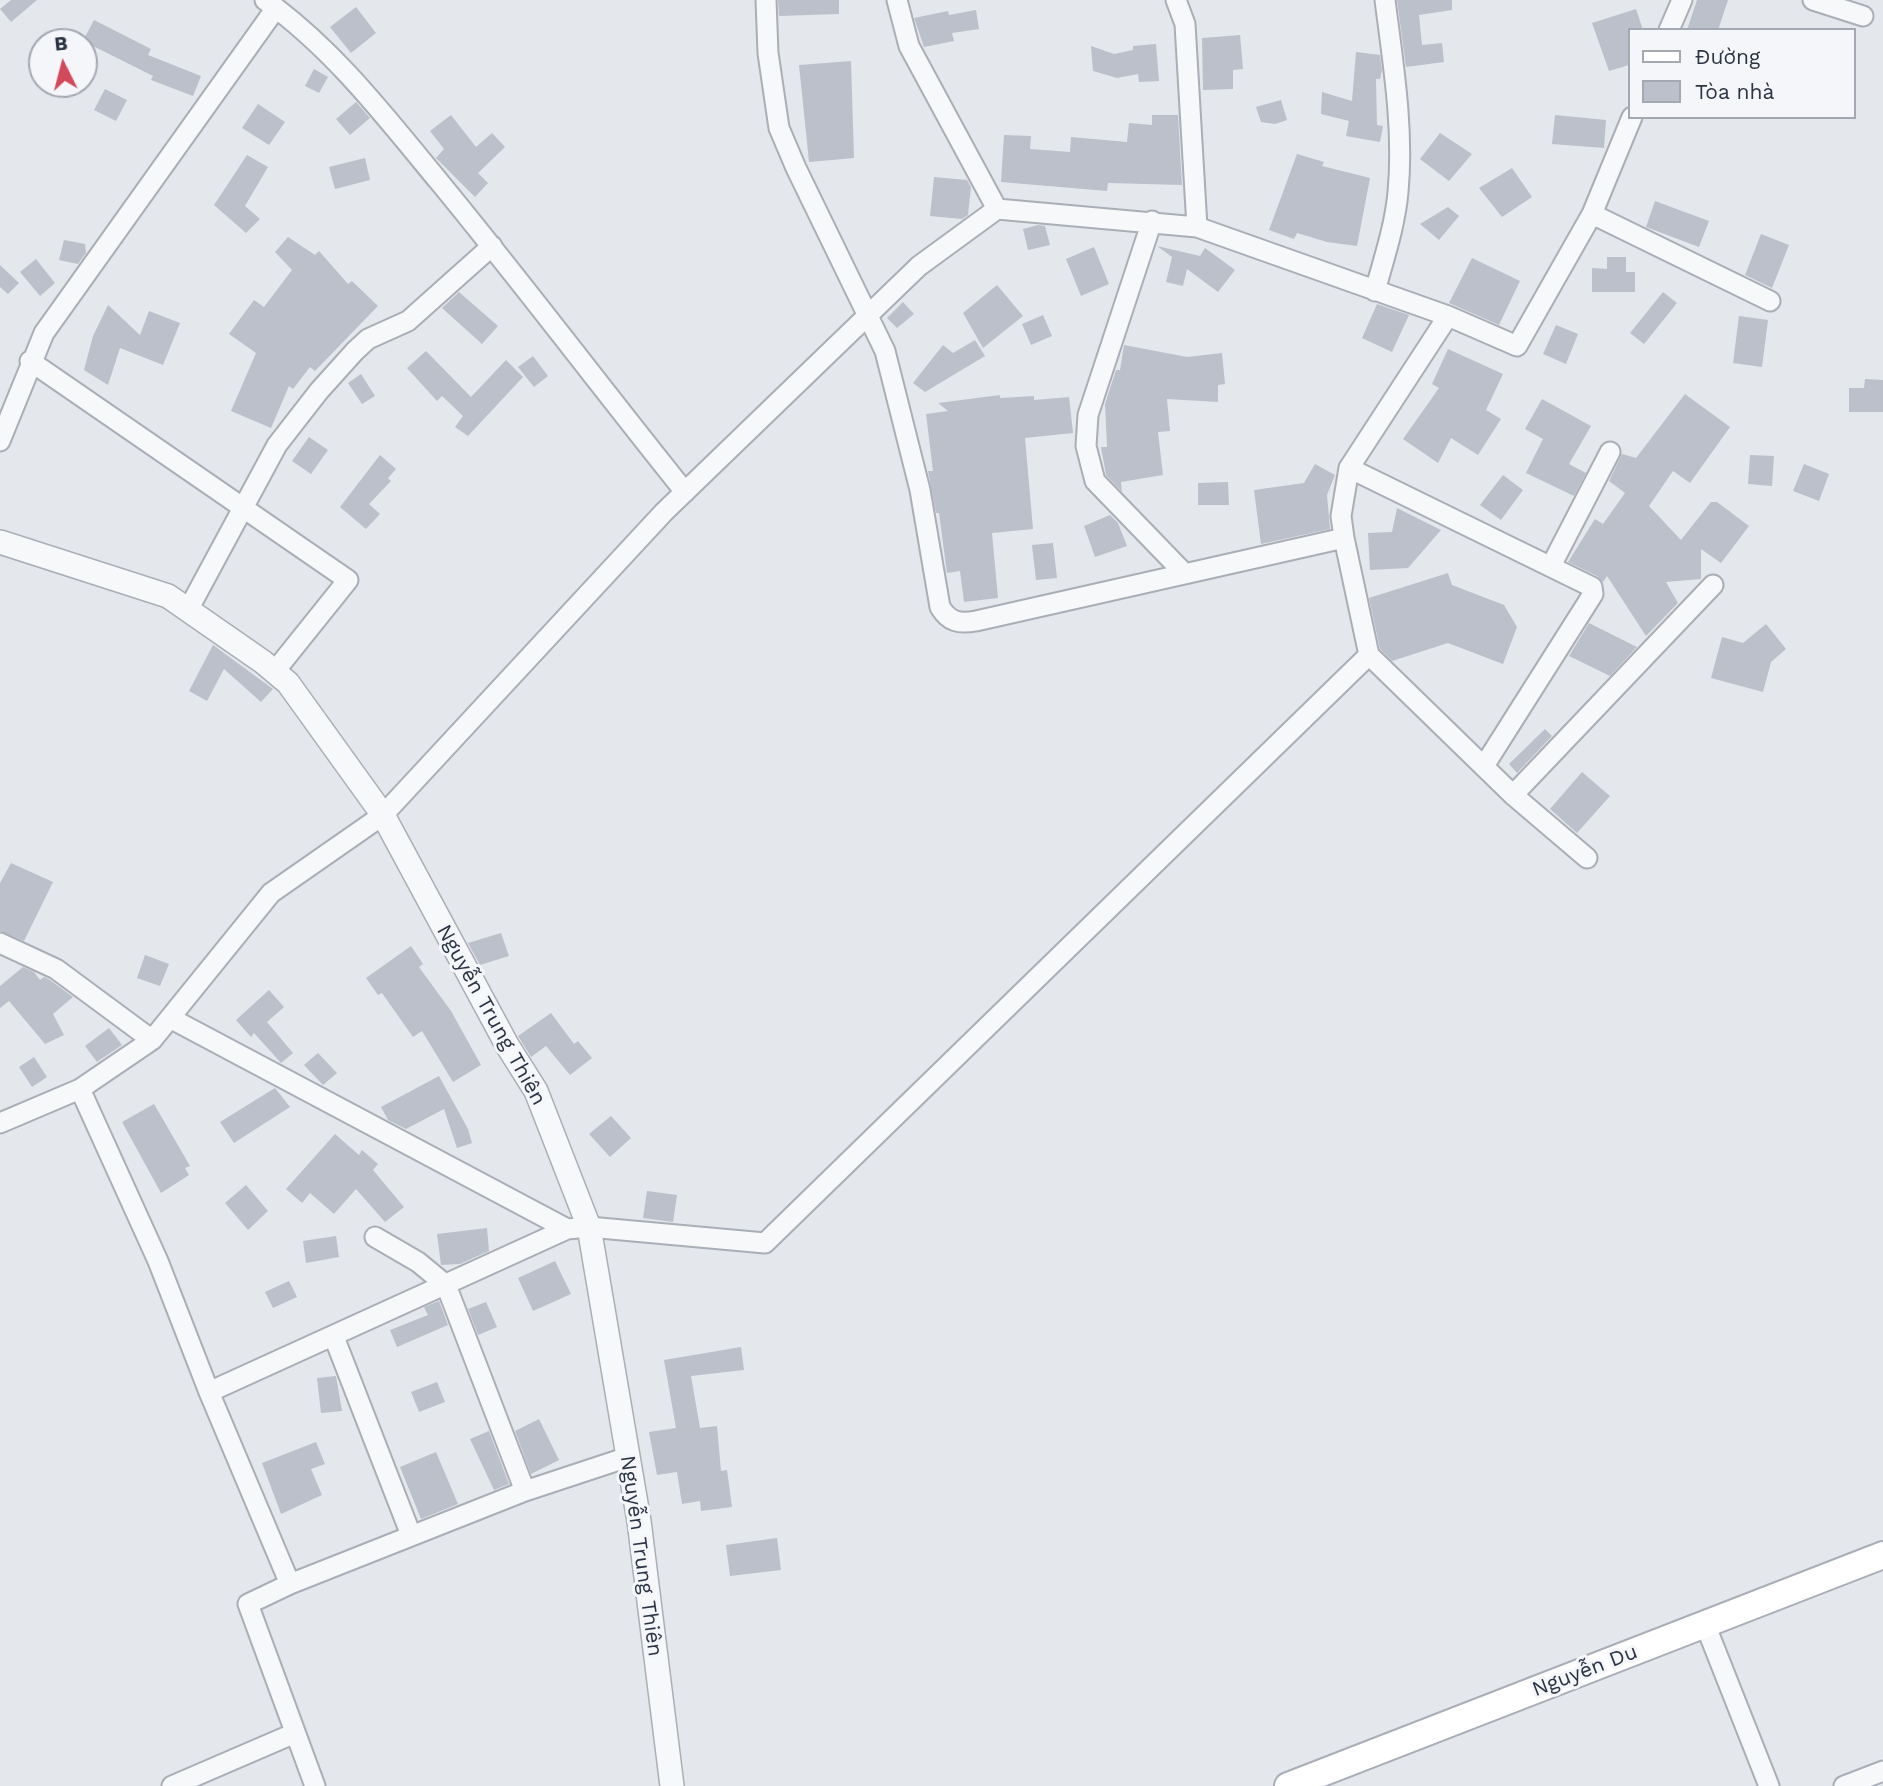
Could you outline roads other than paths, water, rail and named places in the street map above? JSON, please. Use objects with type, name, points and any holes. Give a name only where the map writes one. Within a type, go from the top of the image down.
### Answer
[{"type":"main road","name":"Nguyễn Du","points":[[1288,1786],[1883,1555]]},
{"type":"street","points":[[766,0],[770,76],[779,128],[885,351],[920,490],[940,607],[945,615],[953,621],[976,621],[1344,538]]},
{"type":"street","points":[[897,0],[909,46],[997,209]]},
{"type":"street","points":[[1176,0],[1185,24],[1197,227]]},
{"type":"street","points":[[1374,291],[1393,227],[1399,169],[1394,71],[1385,0]]},
{"type":"street","points":[[1813,0],[1863,16]]},
{"type":"street","points":[[1670,28],[1676,2]]},
{"type":"street","points":[[0,441],[30,361],[44,333],[271,4],[334,60],[384,112],[685,492]]},
{"type":"street","points":[[0,1123],[80,1089],[152,1040],[271,893],[383,815],[685,492],[919,266],[997,209],[1152,220],[1197,227],[1448,316],[1517,346],[1592,214],[1631,119]]},
{"type":"street","points":[[1592,214],[1770,301]]},
{"type":"street","points":[[1152,220],[1088,415],[1086,446],[1095,481],[1184,573]]},
{"type":"street","points":[[188,610],[277,445],[355,351],[368,339],[408,321],[492,246]]},
{"type":"street","points":[[1448,316],[1349,468],[1341,516],[1368,655],[1513,795],[1587,858]]},
{"type":"street","points":[[30,361],[348,580],[275,671]]},
{"type":"street","points":[[1551,566],[1610,452]]},
{"type":"street","points":[[1349,468],[1589,583],[1593,594],[1484,766]]},
{"type":"street","name":"Nguyễn Trung Thiên","points":[[0,542],[168,596],[288,683],[383,815],[507,1045],[536,1091],[578,1228],[628,1457],[672,1786]]},
{"type":"street","points":[[1513,795],[1713,585]]},
{"type":"street","points":[[170,1018],[578,1228],[765,1243],[1368,655]]},
{"type":"street","points":[[0,943],[56,969],[152,1040]]},
{"type":"street","points":[[80,1089],[158,1261],[209,1392],[290,1584]]},
{"type":"street","points":[[209,1392],[578,1228]]},
{"type":"street","points":[[375,1237],[418,1262],[446,1285],[525,1491]]},
{"type":"street","points":[[334,1337],[411,1535]]},
{"type":"street","points":[[315,1786],[248,1604],[411,1535],[525,1491],[628,1457]]},
{"type":"street","points":[[1705,1624],[1769,1786]]},
{"type":"street","points":[[172,1786],[295,1733]]},
{"type":"street","points":[[1844,1786],[1883,1771]]}]
